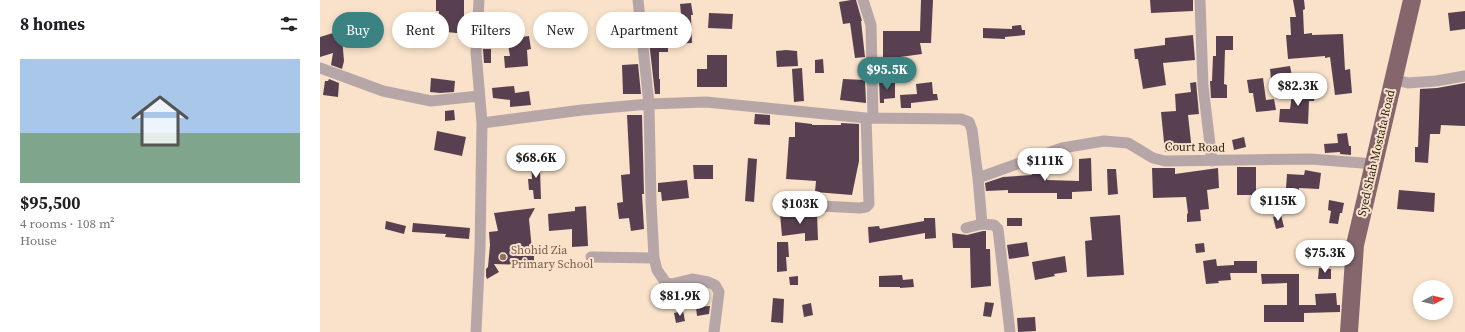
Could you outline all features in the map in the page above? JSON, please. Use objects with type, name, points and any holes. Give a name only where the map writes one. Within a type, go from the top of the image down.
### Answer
[{"type":"highway","name":"Syed Shah Mostafa Road","points":[[1349,332],[1355,245],[1412,0]]},
{"type":"street","points":[[476,332],[482,123],[476,52],[479,0]]},
{"type":"street","points":[[638,0],[649,104],[650,202],[654,258],[657,270],[666,283],[672,284],[692,279],[715,285],[719,292],[714,332]]},
{"type":"street","points":[[782,204],[860,208],[866,207],[869,204],[871,24],[864,0]]},
{"type":"street","points":[[1200,0],[1203,86],[1212,161]]},
{"type":"street","points":[[320,68],[383,91],[431,101],[479,96]]},
{"type":"street","points":[[1393,79],[1408,83],[1436,81],[1465,76]]},
{"type":"street","points":[[482,123],[582,110],[649,104],[706,102],[870,118],[961,119],[969,122],[972,130],[982,224]]},
{"type":"street","name":"Court Road","points":[[978,178],[1062,148],[1104,141],[1128,143],[1154,158],[1165,161],[1311,159],[1374,164]]},
{"type":"street","points":[[966,228],[982,224],[994,225],[998,229],[1010,332]]},
{"type":"street","points":[[591,257],[654,258]]},
{"type":"building","points":[[436,0],[464,0],[464,12],[457,12],[457,33],[449,32],[449,12],[436,11]]},
{"type":"building","points":[[856,0],[862,21],[865,57],[855,58],[850,23],[843,24],[839,2]]},
{"type":"building","points":[[921,0],[933,0],[931,43],[920,43],[922,54],[900,57],[900,63],[883,64],[883,31],[920,31]]},
{"type":"building","points":[[1150,0],[1193,0],[1193,11],[1151,13]]},
{"type":"building","points":[[1293,0],[1304,0],[1304,34],[1343,34],[1345,70],[1350,69],[1352,93],[1335,95],[1330,57],[1325,58],[1325,56],[1288,59],[1286,35],[1291,35],[1290,17],[1296,17]]},
{"type":"building","points":[[691,3],[693,15],[692,12],[681,12],[680,4]]},
{"type":"building","points":[[1465,11],[1465,29],[1450,31],[1448,13]]},
{"type":"building","points":[[709,13],[733,14],[732,29],[708,28]]},
{"type":"building","points":[[1021,25],[1022,30],[1025,30],[1025,35],[1005,37],[1005,39],[983,38],[983,28],[1012,29],[1012,26]]},
{"type":"building","points":[[332,33],[332,48],[343,48],[344,61],[342,69],[331,65],[333,53],[320,57],[320,37]]},
{"type":"building","points":[[1193,35],[1195,60],[1163,63],[1166,85],[1143,89],[1138,59],[1135,59],[1134,49],[1165,45],[1165,38]]},
{"type":"building","points":[[529,36],[531,49],[527,50],[528,66],[505,68],[504,56],[510,56],[509,48],[525,48],[525,37]]},
{"type":"building","points":[[1216,36],[1233,36],[1233,50],[1225,50],[1224,84],[1227,85],[1227,98],[1211,98],[1210,81],[1212,81],[1213,56],[1216,56]]},
{"type":"building","points":[[650,48],[668,48],[668,52],[659,52],[660,94],[655,94]]},
{"type":"building","points":[[483,49],[491,49],[491,63],[484,63]]},
{"type":"building","points":[[776,51],[797,51],[798,66],[777,67]]},
{"type":"building","points":[[707,55],[727,55],[727,87],[697,87],[697,69],[707,69]]},
{"type":"building","points":[[823,59],[824,73],[815,73],[815,60]]},
{"type":"building","points":[[638,64],[641,94],[623,94],[622,65]]},
{"type":"building","points":[[1290,66],[1292,76],[1271,79],[1270,69]]},
{"type":"building","points":[[802,68],[804,101],[794,102],[792,69]]},
{"type":"building","points":[[431,78],[455,81],[454,92],[430,92]]},
{"type":"building","points":[[1263,78],[1266,100],[1274,99],[1276,110],[1256,112],[1253,93],[1249,93],[1247,80]]},
{"type":"building","points":[[329,79],[339,83],[338,97],[323,95],[325,81],[328,81]]},
{"type":"building","points":[[843,79],[865,80],[866,103],[840,100]]},
{"type":"building","points":[[879,80],[885,80],[884,82],[895,82],[895,98],[884,99],[884,103],[880,103]]},
{"type":"building","points":[[932,82],[933,94],[937,94],[938,100],[911,103],[911,108],[901,108],[900,95],[917,94],[916,84]]},
{"type":"building","points":[[1196,82],[1199,114],[1188,115],[1192,151],[1180,153],[1180,150],[1165,152],[1161,112],[1176,111],[1175,94],[1191,92],[1190,83]]},
{"type":"building","points":[[1465,83],[1465,126],[1441,125],[1440,134],[1430,134],[1428,163],[1415,162],[1415,147],[1418,147],[1420,89],[1437,88]]},
{"type":"building","points":[[514,86],[515,93],[529,91],[531,105],[510,107],[510,100],[493,98],[492,88]]},
{"type":"building","points":[[1293,87],[1316,90],[1314,101],[1309,101],[1308,124],[1279,122],[1280,109],[1290,109]]},
{"type":"building","points":[[454,110],[455,120],[445,121],[445,111]]},
{"type":"building","points":[[755,114],[770,115],[770,125],[754,124]]},
{"type":"building","points":[[627,115],[642,115],[644,194],[642,194],[644,229],[631,231],[629,218],[619,219],[617,203],[623,202],[621,175],[630,174]]},
{"type":"building","points":[[795,122],[812,125],[841,125],[841,123],[859,124],[859,161],[852,195],[815,192],[816,181],[786,179],[789,137],[795,137]]},
{"type":"building","points":[[437,131],[466,137],[462,156],[434,150]]},
{"type":"building","points":[[1347,133],[1349,146],[1351,146],[1351,155],[1340,154],[1340,152],[1325,153],[1324,144],[1338,143],[1337,134]]},
{"type":"building","points":[[1244,137],[1246,147],[1234,150],[1232,140]]},
{"type":"building","points":[[748,158],[757,159],[754,202],[745,201]]},
{"type":"building","points":[[1091,158],[1092,191],[1072,192],[1072,199],[1057,199],[1057,193],[1008,193],[1008,190],[986,191],[985,183],[1003,177],[1032,175],[1033,166],[1044,162],[1048,162],[1047,180],[1079,181],[1079,159]]},
{"type":"building","points":[[542,161],[543,170],[540,170],[541,199],[534,199],[533,190],[529,190],[528,179],[532,179],[531,162]]},
{"type":"building","points":[[693,165],[713,165],[713,179],[694,179]]},
{"type":"building","points":[[1237,167],[1256,167],[1256,195],[1237,195]]},
{"type":"building","points":[[1152,168],[1175,168],[1175,174],[1218,168],[1219,188],[1207,190],[1209,209],[1200,210],[1201,221],[1187,222],[1188,213],[1186,197],[1153,198]]},
{"type":"building","points":[[1107,169],[1116,169],[1118,194],[1108,195]]},
{"type":"building","points":[[1305,170],[1321,173],[1319,189],[1299,188],[1298,203],[1285,202],[1287,174],[1304,175]]},
{"type":"building","points":[[687,180],[689,198],[662,201],[661,192],[658,192],[658,183]]},
{"type":"building","points":[[1399,190],[1435,193],[1434,212],[1397,209]]},
{"type":"building","points":[[1329,200],[1344,203],[1338,224],[1329,223],[1331,211],[1328,210]]},
{"type":"building","points":[[586,206],[588,246],[572,247],[572,229],[549,231],[548,214],[575,211],[575,207]]},
{"type":"building","points":[[535,208],[529,219],[532,250],[534,250],[534,265],[494,264],[499,272],[487,279],[486,269],[488,267],[490,245],[489,232],[498,231],[494,213]]},
{"type":"building","points":[[796,212],[817,213],[818,240],[805,241],[805,233],[782,236],[780,214]]},
{"type":"building","points":[[1120,215],[1124,275],[1087,277],[1085,241],[1092,240],[1090,217]]},
{"type":"building","points":[[1281,215],[1284,227],[1276,229],[1273,217]]},
{"type":"building","points":[[924,218],[935,218],[936,238],[925,239],[925,233],[869,243],[868,227],[879,226],[880,229],[924,221]]},
{"type":"building","points":[[1007,218],[1022,218],[1022,226],[1007,226]]},
{"type":"building","points":[[386,221],[406,226],[404,234],[385,229]]},
{"type":"building","points":[[413,223],[470,228],[469,239],[445,237],[446,234],[412,232]]},
{"type":"building","points":[[986,231],[986,249],[990,249],[991,286],[971,288],[970,248],[953,248],[952,233],[967,235]]},
{"type":"building","points":[[777,242],[788,242],[789,257],[786,257],[787,271],[777,272]]},
{"type":"building","points":[[1027,242],[1029,256],[1009,259],[1007,245]]},
{"type":"building","points":[[1204,243],[1205,252],[1196,253],[1195,244]]},
{"type":"building","points":[[1065,256],[1067,272],[1054,274],[1055,276],[1035,280],[1032,262]]},
{"type":"building","points":[[1216,259],[1217,266],[1234,265],[1234,261],[1257,261],[1257,273],[1230,273],[1231,280],[1206,284],[1203,261]]},
{"type":"building","points":[[1319,268],[1331,269],[1331,279],[1318,279]]},
{"type":"building","points":[[1261,274],[1299,274],[1299,305],[1316,305],[1315,294],[1336,293],[1337,305],[1340,305],[1340,312],[1304,313],[1304,322],[1264,322],[1264,305],[1287,305],[1287,283],[1262,284]]},
{"type":"building","points":[[902,275],[903,280],[913,279],[914,287],[879,287],[879,276]]},
{"type":"building","points":[[798,276],[798,285],[790,285],[789,277]]},
{"type":"building","points":[[773,298],[784,299],[783,323],[771,322]]},
{"type":"building","points":[[985,302],[994,303],[991,317],[983,316]]},
{"type":"building","points":[[811,303],[813,315],[804,317],[802,305]]},
{"type":"building","points":[[710,306],[709,314],[697,316],[696,307]]},
{"type":"building","points":[[683,311],[685,321],[676,323],[674,313]]},
{"type":"building","points":[[1035,317],[1036,331],[1018,332],[1017,318]]},
{"type":"place","name":"Shohid Zia Primary School","points":[[503,257]]}]
